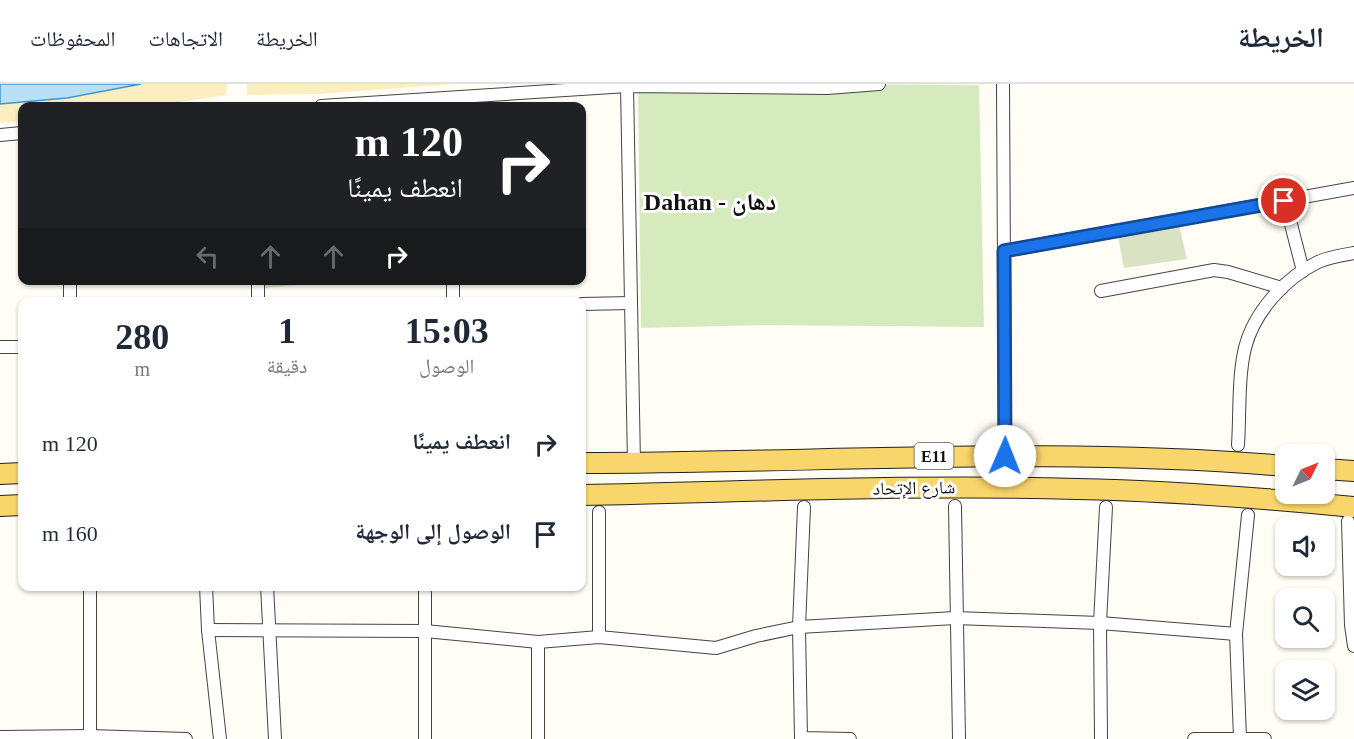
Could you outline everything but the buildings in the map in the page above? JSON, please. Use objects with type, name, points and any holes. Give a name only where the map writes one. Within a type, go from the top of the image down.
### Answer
[{"type":"main road","name":"شارع الإتحاد","points":[[586,464],[1005,456],[1183,457],[1275,465]]},
{"type":"main road","points":[[1335,470],[1354,471]]},
{"type":"main road","points":[[0,474],[18,473]]},
{"type":"main road","name":"شارع الإتحاد","points":[[586,495],[933,488],[1077,489],[1257,497],[1351,514]]},
{"type":"main road","points":[[0,506],[18,505]]},
{"type":"street","points":[[382,102],[627,86],[826,88],[879,84]]},
{"type":"street","points":[[1003,84],[1005,456]]},
{"type":"street","points":[[627,86],[634,463]]},
{"type":"street","points":[[0,135],[18,133]]},
{"type":"street","points":[[1004,251],[1354,188]]},
{"type":"street","points":[[1284,201],[1303,272]]},
{"type":"street","points":[[1238,445],[1244,349],[1252,326],[1282,288],[1303,272],[1326,259],[1354,253]]},
{"type":"street","points":[[1101,291],[1215,270],[1282,288]]},
{"type":"street","points":[[586,304],[631,303]]},
{"type":"street","points":[[0,347],[18,347]]},
{"type":"street","points":[[955,506],[955,618],[959,739]]},
{"type":"street","points":[[804,507],[799,627],[801,738],[850,739]]},
{"type":"street","points":[[1101,739],[1100,623],[1106,507]]},
{"type":"street","points":[[599,512],[599,637]]},
{"type":"street","points":[[1351,514],[1351,625],[1354,646]]},
{"type":"street","points":[[1240,738],[1236,633],[1248,515]]},
{"type":"street","points":[[90,591],[90,736]]},
{"type":"street","points":[[206,591],[208,630],[220,739]]},
{"type":"street","points":[[267,591],[275,739]]},
{"type":"street","points":[[425,591],[425,739]]},
{"type":"street","points":[[208,630],[425,631],[538,642],[599,637],[716,648],[756,636],[799,627],[955,618],[1100,623],[1236,633]]},
{"type":"street","points":[[538,642],[538,739]]},
{"type":"street","points":[[0,737],[90,736],[186,739]]},
{"type":"street","points":[[1194,739],[1265,739]]},
{"type":"green space","points":[[979,85],[984,327],[765,325],[641,328],[638,86]]},
{"type":"green space","points":[[1179,225],[1187,259],[1124,268],[1118,236]]},
{"type":"green space","points":[[255,285],[296,285],[255,289]]},
{"type":"sand","points":[[141,84],[227,84],[226,95],[179,102],[22,102],[67,98]]},
{"type":"sand","points":[[247,84],[455,84],[317,94],[247,95]]},
{"type":"sand","points":[[18,102],[18,121],[0,123],[0,104]]},
{"type":"water","points":[[0,84],[141,84],[67,98],[0,104]]},
{"type":"district","name":"Dahan - دهان","points":[[710,202]]},
{"type":"route","points":[[1005,456],[1004,251],[1284,201]]}]
